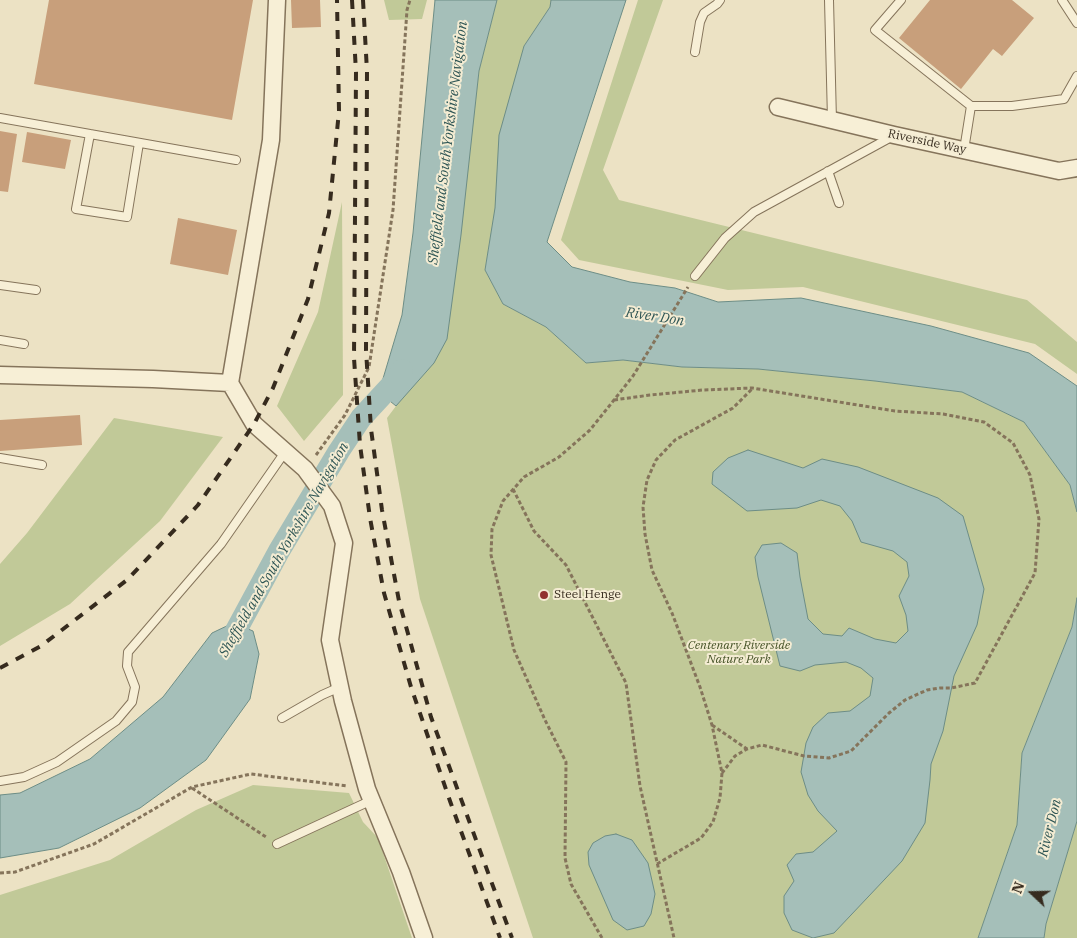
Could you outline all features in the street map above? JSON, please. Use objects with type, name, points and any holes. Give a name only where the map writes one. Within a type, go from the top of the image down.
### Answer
[{"type":"street","points":[[277,0],[271,140],[230,383],[254,424],[308,473],[332,506],[344,543],[330,640],[340,687],[370,794],[424,938]]},
{"type":"street","name":"Riverside Way","points":[[778,107],[894,135],[1059,171],[1077,168]]},
{"type":"street","points":[[0,376],[153,379],[230,383]]},
{"type":"lane","points":[[695,52],[700,22],[704,13],[720,0]]},
{"type":"lane","points":[[829,0],[832,120]]},
{"type":"lane","points":[[901,0],[875,30],[970,106],[1012,106],[1064,99],[1077,76]]},
{"type":"lane","points":[[1062,0],[1077,23]]},
{"type":"lane","points":[[964,150],[970,106]]},
{"type":"lane","points":[[0,118],[236,160]]},
{"type":"lane","points":[[90,134],[76,208],[127,217],[139,143]]},
{"type":"lane","points":[[695,276],[725,238],[754,212],[894,135]]},
{"type":"lane","points":[[828,171],[840,203]]},
{"type":"lane","points":[[0,284],[36,290]]},
{"type":"lane","points":[[0,340],[24,344]]},
{"type":"lane","points":[[0,782],[24,777],[56,762],[116,722],[132,702],[135,687],[127,666],[128,652],[221,544],[285,452]]},
{"type":"lane","points":[[0,458],[42,465]]},
{"type":"lane","points":[[282,718],[340,687]]},
{"type":"lane","points":[[277,844],[370,794]]},
{"type":"path","points":[[308,473],[345,415],[369,367],[393,210],[407,10],[410,0]]},
{"type":"path","points":[[602,938],[571,884],[565,858],[566,762],[514,650],[491,555],[492,529],[503,501],[524,477],[559,457],[590,430],[633,376],[695,276]]},
{"type":"path","points":[[614,400],[694,390],[752,388],[896,411],[943,414],[984,422],[1012,443],[1030,474],[1039,519],[1035,573],[975,683],[952,688],[927,690],[905,700],[851,751],[829,758],[804,756],[762,745],[747,749],[735,756],[722,773]]},
{"type":"path","points":[[657,864],[701,838],[713,822],[720,798],[722,773],[712,725],[688,652],[652,570],[645,534],[643,507],[647,480],[656,460],[676,440],[733,408],[752,388]]},
{"type":"path","points":[[513,489],[534,532],[566,565],[626,684],[640,786],[674,938]]},
{"type":"path","points":[[712,725],[747,749]]},
{"type":"path","points":[[0,873],[14,872],[94,844],[192,787],[251,774],[370,794]]},
{"type":"path","points":[[192,787],[277,844]]},
{"type":"green space","points":[[384,0],[427,0],[422,19],[389,20]]},
{"type":"green space","name":"Centenary Riverside Nature Park","points":[[497,0],[551,0],[550,7],[524,46],[485,270],[503,304],[546,327],[586,363],[623,360],[682,367],[758,369],[962,392],[1024,422],[1070,485],[1077,512],[1077,598],[1072,627],[1022,753],[1017,825],[978,938],[533,938],[420,599],[387,418],[396,406],[473,118],[479,71]]},
{"type":"green space","points":[[638,0],[663,0],[603,170],[619,200],[1027,300],[1077,342],[1077,374],[1035,344],[803,287],[728,290],[579,260],[561,240]]},
{"type":"green space","points":[[342,202],[343,395],[304,441],[277,406],[318,312]]},
{"type":"green space","points":[[114,418],[223,437],[160,521],[70,604],[0,646],[0,564],[27,533]]},
{"type":"green space","points":[[253,785],[349,793],[363,822],[378,838],[412,938],[0,938],[0,895],[110,860],[196,810]]},
{"type":"green space","points":[[1077,820],[1077,938],[1044,938],[1046,924]]},
{"type":"water","points":[[435,0],[497,0],[479,71],[461,235],[447,339],[434,363],[396,406],[379,392],[402,315],[413,233]]},
{"type":"water","name":"River Don","points":[[551,0],[626,0],[547,242],[572,267],[630,282],[675,288],[718,302],[801,298],[931,326],[1029,353],[1077,386],[1077,512],[1070,485],[1024,422],[962,392],[758,369],[682,367],[623,360],[586,363],[546,327],[503,304],[485,270],[495,208],[499,135],[524,46],[550,7]]},
{"type":"water","points":[[748,450],[803,468],[822,459],[858,467],[938,498],[963,516],[984,589],[977,625],[954,676],[943,731],[931,764],[925,823],[902,861],[834,933],[813,938],[792,930],[784,913],[784,896],[794,881],[787,865],[796,854],[813,852],[837,831],[818,811],[808,795],[801,772],[806,743],[813,727],[828,713],[850,711],[870,696],[873,678],[861,668],[846,662],[815,665],[800,671],[780,666],[758,577],[755,557],[762,545],[781,543],[797,553],[808,619],[823,634],[842,636],[849,628],[875,639],[896,643],[908,631],[906,615],[899,596],[909,576],[907,562],[893,551],[861,542],[852,521],[840,506],[821,500],[797,508],[747,511],[712,484],[713,472],[728,458]]},
{"type":"water","name":"River Don","points":[[1077,598],[1077,821],[1046,924],[1044,938],[978,938],[1017,825],[1022,753],[1072,627]]},
{"type":"water","points":[[233,623],[253,631],[259,654],[250,699],[206,760],[140,808],[59,848],[0,858],[0,795],[20,793],[90,759],[163,697],[212,633]]},
{"type":"water","points":[[616,834],[632,840],[648,863],[655,894],[651,914],[644,926],[627,930],[613,920],[589,865],[588,852],[593,843],[605,836]]},
{"type":"building","points":[[49,0],[253,0],[232,120],[34,84]]},
{"type":"building","points":[[291,0],[320,0],[321,27],[292,28]]},
{"type":"building","points":[[930,0],[1012,0],[1034,18],[1002,56],[993,49],[961,89],[899,38]]},
{"type":"building","points":[[0,131],[17,134],[8,192],[0,191]]},
{"type":"building","points":[[27,132],[71,140],[65,169],[22,162]]},
{"type":"building","points":[[178,218],[237,230],[228,275],[170,264]]},
{"type":"building","points":[[80,415],[82,445],[0,451],[0,420]]},
{"type":"waterway","name":"Sheffield and South Yorkshire Navigation","points":[[225,651],[279,551],[339,451],[361,418],[398,378],[402,370]]},
{"type":"railway","points":[[0,668],[41,646],[127,580],[198,505],[254,424],[273,388],[308,299],[329,213],[339,111],[337,0]]},
{"type":"railway","points":[[352,0],[356,72],[354,358],[360,445],[370,518],[384,593],[411,687],[500,938]]},
{"type":"railway","points":[[363,0],[367,71],[366,350],[371,429],[382,510],[399,601],[431,717],[512,938]]},
{"type":"place","name":"Steel Henge","points":[[544,595]]}]
